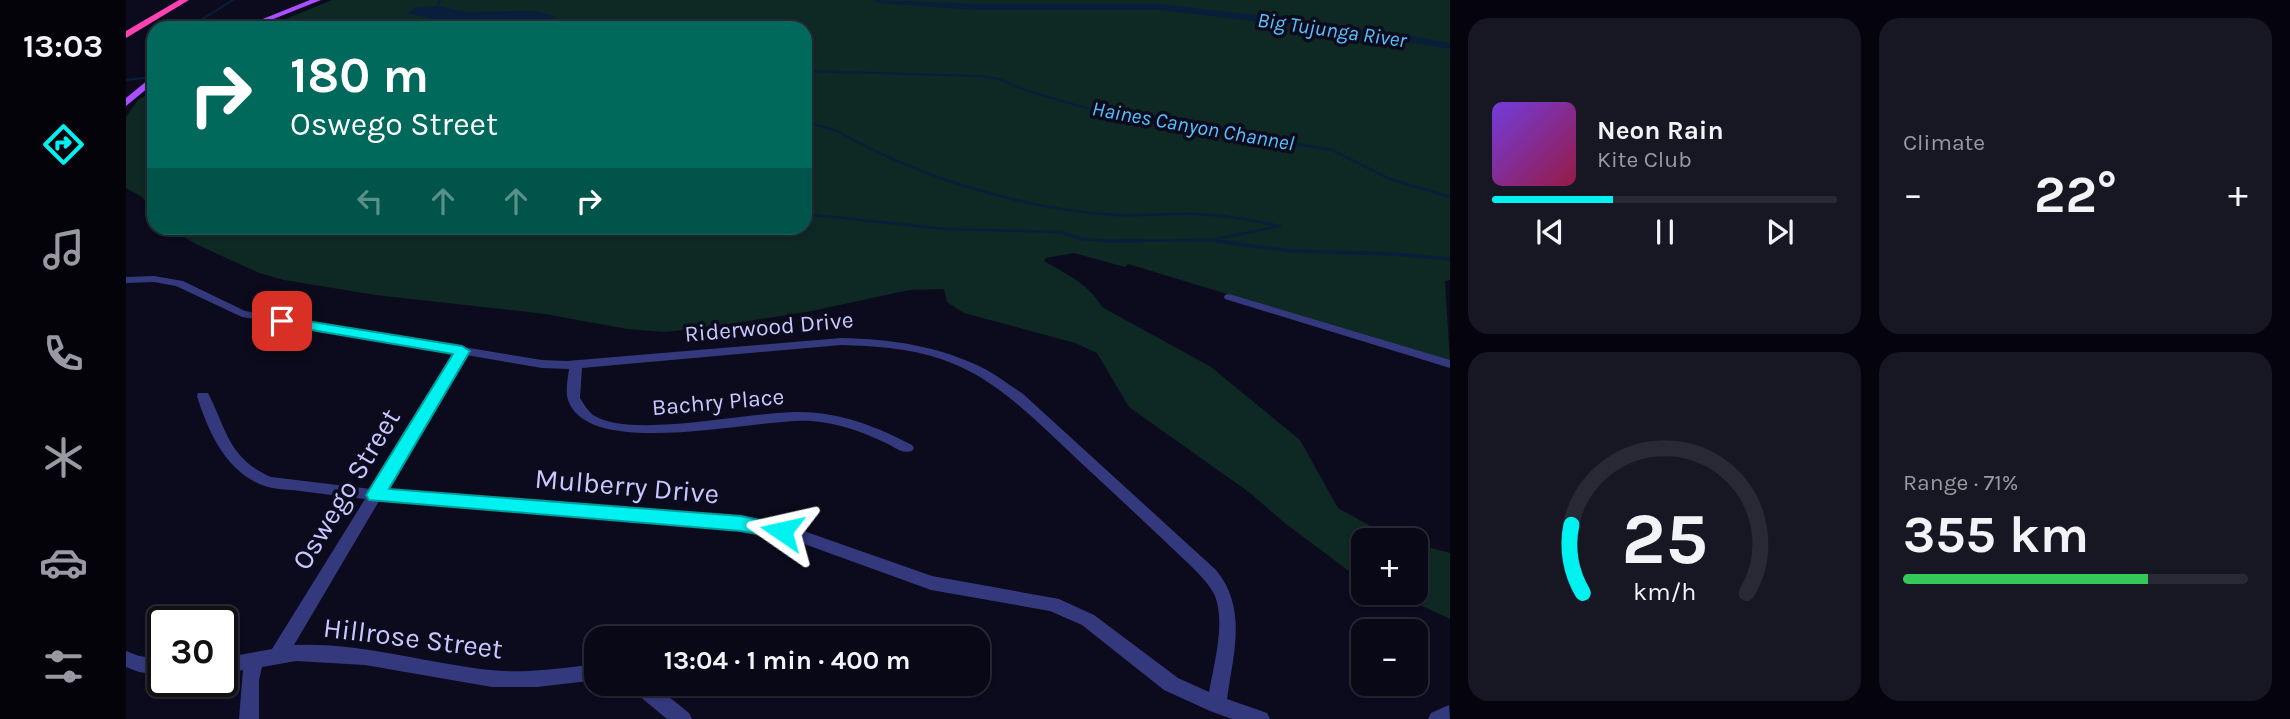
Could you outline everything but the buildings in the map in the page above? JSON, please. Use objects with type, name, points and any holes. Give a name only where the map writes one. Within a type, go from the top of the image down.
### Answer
[{"type":"highway","points":[[150,21],[185,0]]},
{"type":"highway","points":[[126,35],[147,23]]},
{"type":"highway","points":[[126,47],[147,36]]},
{"type":"main road","points":[[262,21],[317,0]]},
{"type":"main road","points":[[126,103],[147,84]]},
{"type":"street","name":"Riderwood Drive","points":[[126,280],[154,279],[179,283],[242,314],[542,364],[576,365],[851,339],[911,346],[957,360],[999,382],[1034,411],[1214,580],[1225,601],[1227,621],[1217,705]]},
{"type":"street","points":[[1228,297],[1450,364]]},
{"type":"street","name":"Oswego Street","points":[[277,657],[462,351]]},
{"type":"street","name":"Bachry Place","points":[[576,365],[573,398],[577,406],[591,419],[613,427],[653,429],[802,416],[884,435],[907,448]]},
{"type":"street","name":"Mulberry Drive","points":[[204,396],[208,414],[234,458],[241,467],[257,478],[376,495],[741,523],[782,531],[931,583],[1052,604],[1100,629],[1162,679],[1217,705],[1260,719]]},
{"type":"street","name":"Hillrose Street","points":[[238,664],[296,653],[365,657],[492,679],[537,679],[584,674]]},
{"type":"street","points":[[126,659],[147,664]]},
{"type":"street","points":[[249,719],[250,680],[254,661]]},
{"type":"street","points":[[654,696],[682,719]]},
{"type":"green space","points":[[332,0],[1450,0],[1450,280],[1445,281],[1450,361],[1128,264],[1125,267],[1074,253],[1046,258],[1044,261],[1084,286],[1102,307],[1211,367],[1300,440],[1338,508],[1374,528],[1351,528],[1351,573],[1250,493],[1129,407],[1097,353],[1075,343],[964,313],[947,302],[944,289],[909,290],[812,311],[665,332],[627,329],[545,314],[375,295],[284,280],[259,273],[180,235],[812,235],[812,21],[281,21]]},
{"type":"green space","points":[[147,94],[147,203],[142,197],[126,188],[126,117],[138,100]]},
{"type":"green space","points":[[1428,547],[1450,553],[1450,619],[1420,605],[1428,605]]},
{"type":"water","points":[[436,6],[468,12],[535,11],[557,17],[551,21],[442,21],[407,13],[416,8]]},
{"type":"waterway","points":[[199,21],[233,0]]},
{"type":"waterway","points":[[438,6],[440,0]]},
{"type":"waterway","name":"Big Tujunga River","points":[[879,0],[978,7],[1160,7],[1347,29],[1450,46]]},
{"type":"waterway","name":"Haines Canyon Channel","points":[[812,71],[979,76],[999,79],[1028,91],[1110,115],[1288,143]]},
{"type":"waterway","name":"Haines Canyon Channel","points":[[126,80],[147,78]]},
{"type":"waterway","name":"Haines Canyon Channel","points":[[812,124],[835,130],[859,143]]},
{"type":"waterway","name":"Haines Canyon Channel","points":[[856,141],[948,180],[1051,207],[1116,215],[1206,215],[1280,226],[1216,239]]},
{"type":"waterway","name":"Haines Canyon Channel","points":[[1277,141],[1332,150],[1390,179],[1450,197]]},
{"type":"waterway","name":"Haines Canyon Channel","points":[[812,215],[946,229],[1060,232],[1082,239],[1108,241]]},
{"type":"waterway","name":"Haines Canyon Channel","points":[[1108,241],[1141,241]]},
{"type":"waterway","name":"Haines Canyon Channel","points":[[1108,241],[1229,242]]},
{"type":"waterway","name":"Haines Canyon Channel","points":[[1216,241],[1291,251],[1394,254],[1450,259]]},
{"type":"route","points":[[282,321],[462,351],[376,495],[741,523],[782,531]]}]
